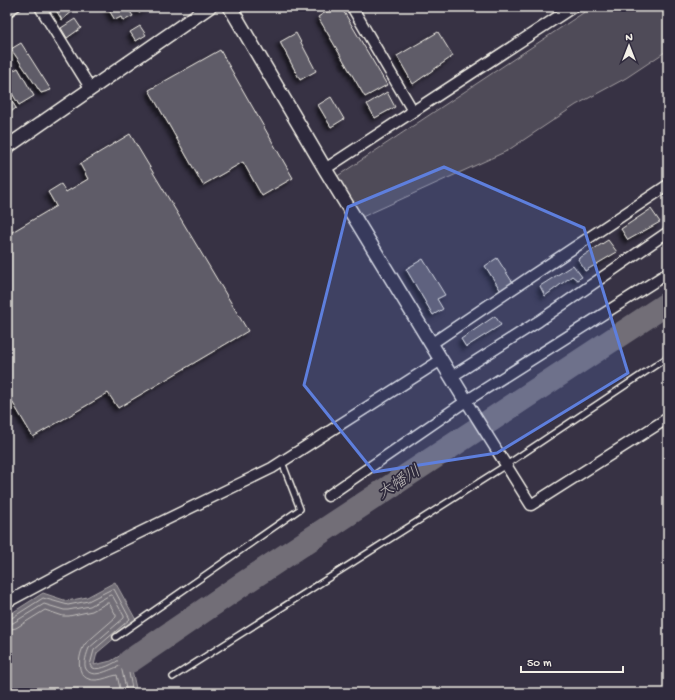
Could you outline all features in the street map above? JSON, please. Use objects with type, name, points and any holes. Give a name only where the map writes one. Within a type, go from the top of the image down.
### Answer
[{"type":"street","points":[[40,7],[92,89]]},
{"type":"street","points":[[7,147],[209,7]]},
{"type":"street","points":[[230,7],[325,169],[466,402],[531,505],[668,418]]},
{"type":"street","points":[[352,7],[413,111]]},
{"type":"street","points":[[325,169],[573,7]]},
{"type":"street","points":[[431,344],[668,185]]},
{"type":"street","points":[[451,377],[539,321],[668,232]]},
{"type":"street","points":[[328,496],[466,402],[668,273]]},
{"type":"street","points":[[7,602],[104,550],[272,468],[441,360]]},
{"type":"lane","points":[[7,15],[18,7]]},
{"type":"lane","points":[[173,677],[506,465],[668,356]]},
{"type":"lane","points":[[116,637],[300,509],[282,462]]},
{"type":"highlighted area","points":[[444,167],[584,228],[628,373],[497,453],[374,472],[304,385],[348,207]]},
{"type":"shaded area","points":[[592,7],[668,7],[668,50],[626,78],[576,105],[507,151],[360,218],[336,177]]},
{"type":"water","points":[[115,582],[136,620],[97,653],[94,665],[111,661],[126,652],[130,661],[137,693],[7,693],[7,616],[43,593],[67,601],[87,597]]},
{"type":"building","points":[[54,7],[70,7],[73,11],[62,20]]},
{"type":"building","points":[[107,7],[127,7],[133,16],[123,21],[121,17],[115,20]]},
{"type":"building","points":[[135,7],[149,7],[139,13]]},
{"type":"building","points":[[334,7],[341,7],[387,85],[365,97],[318,17]]},
{"type":"building","points":[[75,19],[81,28],[67,38],[61,28]]},
{"type":"building","points":[[140,26],[146,35],[136,41],[130,32]]},
{"type":"building","points":[[438,32],[453,56],[413,84],[397,56]]},
{"type":"building","points":[[296,33],[316,71],[300,80],[280,42]]},
{"type":"building","points":[[21,43],[51,90],[41,93],[11,49]]},
{"type":"building","points":[[220,50],[293,178],[262,196],[243,162],[203,185],[149,90]]},
{"type":"building","points":[[18,68],[34,96],[19,105],[7,85],[7,74]]},
{"type":"building","points":[[387,92],[395,107],[375,118],[367,104]]},
{"type":"building","points":[[7,93],[16,108],[7,115]]},
{"type":"building","points":[[331,97],[344,119],[331,127],[318,105]]},
{"type":"building","points":[[130,134],[248,331],[118,408],[108,393],[33,437],[7,393],[7,235],[56,206],[48,192],[61,184],[66,192],[88,179],[80,164]]},
{"type":"building","points":[[651,209],[660,222],[628,240],[621,229]]},
{"type":"building","points":[[608,240],[617,252],[585,271],[578,259]]},
{"type":"building","points":[[497,258],[513,283],[501,291],[485,266]]},
{"type":"building","points":[[423,259],[445,295],[437,299],[443,309],[433,315],[406,269]]},
{"type":"building","points":[[573,265],[582,277],[577,280],[572,276],[545,296],[540,286]]},
{"type":"building","points":[[495,316],[501,325],[466,347],[461,339]]},
{"type":"waterway","name":"大幡川","points":[[130,661],[244,583],[668,303]]}]
